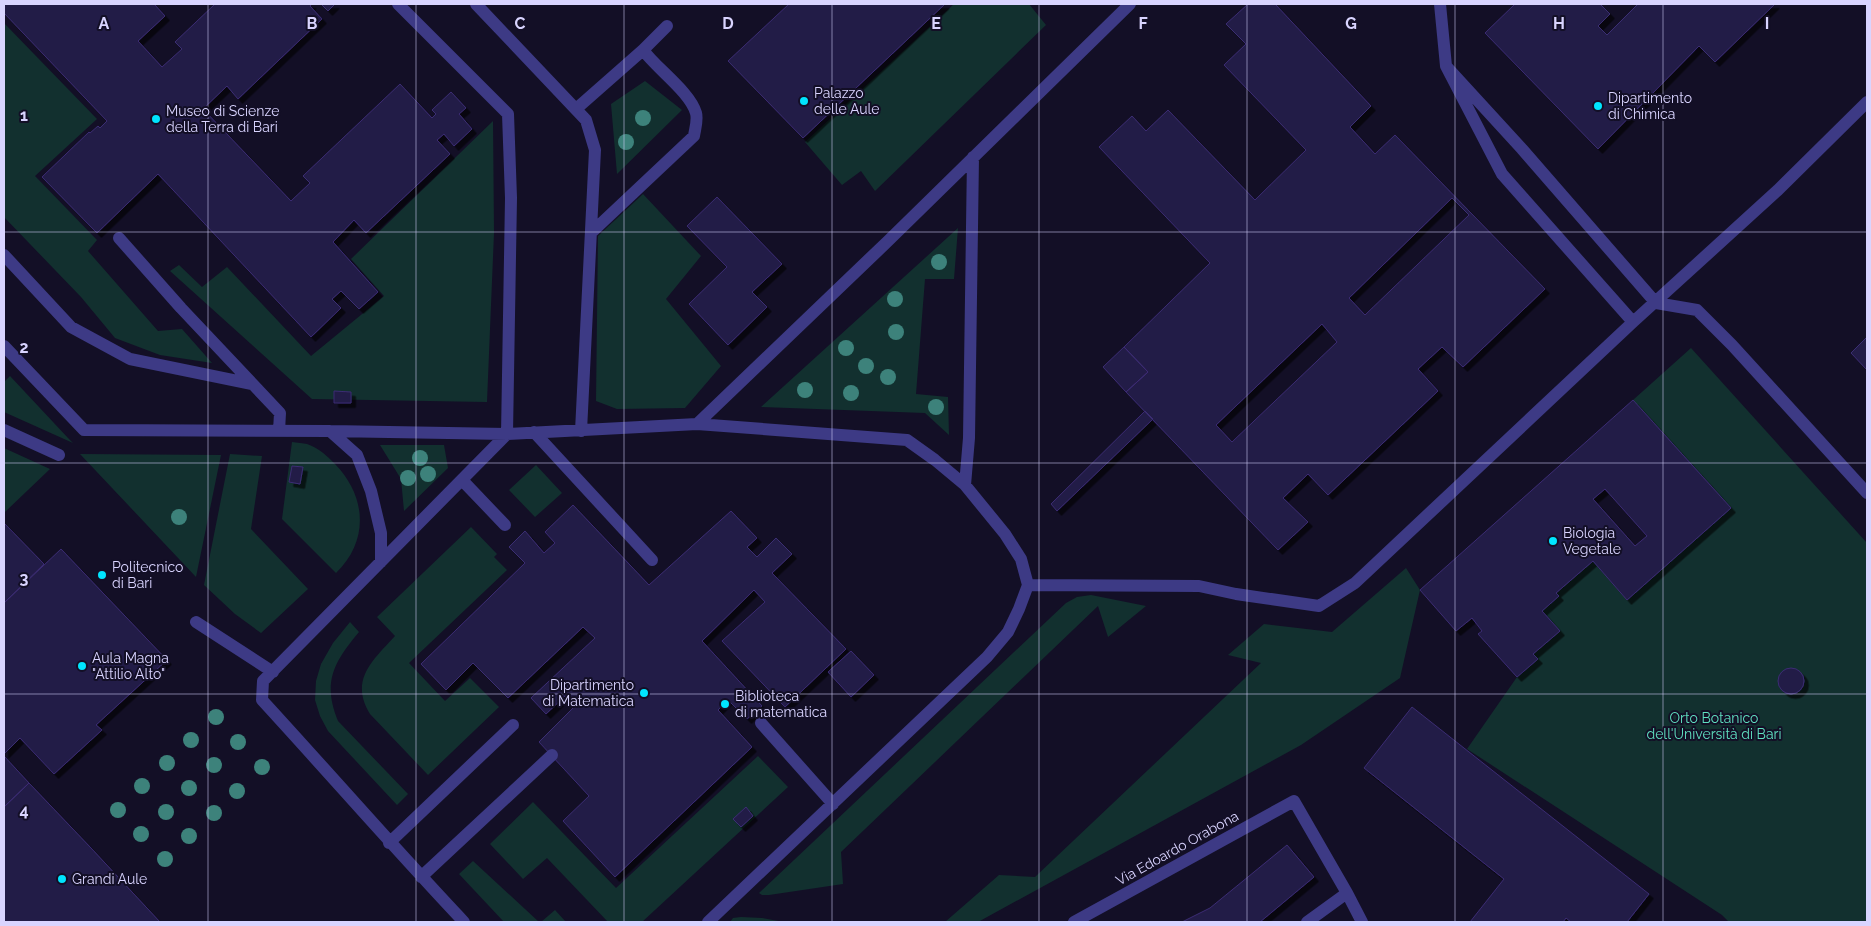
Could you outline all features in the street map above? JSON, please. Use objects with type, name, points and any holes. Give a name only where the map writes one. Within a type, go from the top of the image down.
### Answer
[{"type":"street","points":[[398,4],[508,114],[510,198],[507,434],[263,681],[262,700],[390,843],[464,922]]},
{"type":"street","points":[[476,4],[586,120],[595,150],[581,431]]},
{"type":"street","points":[[697,424],[1130,4]]},
{"type":"street","points":[[1440,4],[1446,66],[1502,174],[1633,322]]},
{"type":"street","points":[[576,109],[643,50],[667,26]]},
{"type":"street","points":[[592,232],[694,136],[697,115],[690,100],[650,60],[643,50]]},
{"type":"street","points":[[1446,66],[1522,149],[1656,302],[1696,310],[1732,345],[1867,493]]},
{"type":"street","points":[[1028,585],[1199,586],[1236,594],[1319,606],[1355,583],[1633,322],[1778,190],[1867,102]]},
{"type":"street","points":[[965,485],[969,438],[973,157]]},
{"type":"street","points":[[119,238],[280,413],[279,431]]},
{"type":"street","points":[[4,255],[71,327],[130,359],[252,384]]},
{"type":"street","points":[[4,346],[84,430],[507,434],[697,424],[906,440],[935,460],[965,485],[1006,534],[1022,559],[1028,585],[1008,632],[987,657],[708,922]]},
{"type":"street","points":[[4,430],[59,454]]},
{"type":"street","points":[[330,431],[358,455],[371,491],[381,533],[381,562]]},
{"type":"street","points":[[534,432],[652,560]]},
{"type":"street","points":[[462,480],[505,525]]},
{"type":"street","points":[[196,622],[273,672]]},
{"type":"street","points":[[761,723],[833,804]]},
{"type":"street","points":[[390,843],[513,725]]},
{"type":"street","points":[[421,877],[552,755]]},
{"type":"street","name":"Via Edoardo Orabona","points":[[1074,922],[1294,802],[1347,893]]},
{"type":"street","points":[[1307,922],[1347,893],[1362,922]]},
{"type":"green space","points":[[954,4],[1029,4],[1046,25],[875,191],[861,171],[842,185],[805,142]]},
{"type":"green space","points":[[4,23],[97,119],[35,176],[97,240],[88,251],[158,331],[182,329],[212,363],[160,355],[115,338],[81,297],[4,217]]},
{"type":"green space","points":[[645,81],[682,110],[617,174],[611,104]]},
{"type":"green space","points":[[493,121],[494,233],[487,402],[312,399],[170,271],[179,265],[202,287],[227,267],[311,356],[384,296],[351,259]]},
{"type":"green space","points":[[643,194],[701,256],[666,299],[721,366],[685,408],[617,409],[596,401],[598,236]]},
{"type":"green space","points":[[958,228],[954,279],[925,279],[916,394],[948,397],[949,435],[925,413],[761,407]]},
{"type":"green space","name":"Orto Botanico dell'Università di Bari","points":[[1691,348],[1867,543],[1867,922],[1729,922],[1722,915],[1467,749],[1517,677],[1538,659],[1533,654],[1560,631],[1542,611],[1559,596],[1556,593],[1593,561],[1627,600],[1731,508],[1633,400]]},
{"type":"green space","points":[[10,376],[73,443],[4,412],[4,382]]},
{"type":"green space","points":[[292,442],[305,444],[319,450],[335,464],[346,477],[353,490],[360,519],[359,533],[347,560],[336,573],[282,519]]},
{"type":"green space","points":[[380,445],[444,445],[448,468],[404,511],[401,479]]},
{"type":"green space","points":[[4,448],[50,469],[5,512],[4,511]]},
{"type":"green space","points":[[80,454],[221,455],[196,577]]},
{"type":"green space","points":[[230,454],[262,456],[251,529],[308,589],[261,633],[235,614],[204,585]]},
{"type":"green space","points":[[536,465],[562,493],[535,517],[509,490]]},
{"type":"green space","points":[[471,527],[497,554],[494,557],[507,570],[409,663],[445,701],[470,678],[499,707],[428,775],[370,714],[364,702],[363,681],[366,671],[372,662],[395,636],[377,617]]},
{"type":"green space","points":[[1406,568],[1420,590],[1400,678],[1301,745],[978,922],[945,922],[999,875],[1035,877],[1261,663],[1228,655],[1264,624],[1332,632]]},
{"type":"green space","points":[[1091,595],[1146,606],[1108,637],[1098,606],[841,852],[843,884],[769,895],[759,893],[1066,603],[1077,597]]},
{"type":"green space","points":[[350,622],[359,632],[343,653],[333,673],[331,695],[333,707],[338,721],[408,794],[397,805],[328,731],[320,716],[315,700],[316,681],[321,664],[333,643]]},
{"type":"green space","points":[[758,756],[788,787],[642,922],[608,922],[547,858],[523,879],[490,844],[533,802],[616,888]]},
{"type":"green space","points":[[473,861],[539,922],[504,922],[459,874]]},
{"type":"green space","points":[[555,910],[566,922],[541,922]]},
{"type":"green space","points":[[741,917],[784,922],[730,922],[733,918]]},
{"type":"building","points":[[4,4],[154,4],[165,16],[138,41],[162,67],[182,49],[175,42],[215,4],[312,4],[310,6],[322,19],[238,99],[227,86],[203,109],[291,201],[310,183],[303,176],[400,84],[432,118],[436,114],[432,110],[451,92],[466,108],[459,114],[472,129],[454,146],[444,134],[437,140],[450,154],[366,233],[354,220],[333,242],[378,292],[359,309],[341,291],[332,299],[341,308],[311,337],[158,174],[97,233],[42,177],[89,132],[98,126],[100,128],[107,121],[4,13]]},
{"type":"building","points":[[321,4],[335,4],[328,11]]},
{"type":"building","name":"Palazzo delle Aule","points":[[789,4],[945,4],[803,138],[728,61]]},
{"type":"building","points":[[1248,4],[1275,4],[1371,106],[1350,127],[1375,154],[1395,135],[1545,289],[1463,367],[1442,347],[1418,369],[1438,391],[1328,495],[1308,474],[1283,498],[1308,522],[1278,550],[1126,392],[1148,372],[1124,347],[1210,263],[1099,147],[1132,116],[1146,131],[1168,110],[1255,200],[1306,150],[1224,65],[1246,44],[1226,24]],"holes":[[[1452,198],[1469,215],[1365,315],[1349,298]],[[1322,324],[1337,342],[1232,442],[1216,425]]]},
{"type":"building","name":"Dipartimento di Chimica","points":[[1515,4],[1600,4],[1610,14],[1598,26],[1607,35],[1638,4],[1775,4],[1715,62],[1699,46],[1598,149],[1485,33]]},
{"type":"building","points":[[717,197],[782,264],[752,292],[767,307],[728,345],[689,304],[727,267],[687,226]]},
{"type":"building","points":[[1867,337],[1867,370],[1851,353]]},
{"type":"building","points":[[1124,347],[1148,372],[1126,392],[1103,367]]},
{"type":"building","points":[[334,391],[351,392],[351,403],[334,403]]},
{"type":"building","name":"Biologia Vegetale","points":[[1633,400],[1731,508],[1627,600],[1593,561],[1556,593],[1559,596],[1542,611],[1560,631],[1533,654],[1538,659],[1517,677],[1478,634],[1482,631],[1472,618],[1456,631],[1420,590]],"holes":[[[1605,489],[1647,536],[1635,546],[1593,499]]]},
{"type":"building","points":[[1145,411],[1153,419],[1057,511],[1051,504]]},
{"type":"building","points":[[292,466],[303,467],[300,484],[289,482]]},
{"type":"building","name":"Dipartimento di Matematica","points":[[573,505],[649,585],[731,511],[757,538],[747,547],[757,557],[776,538],[792,554],[772,573],[846,649],[785,707],[722,641],[765,602],[754,590],[702,641],[762,706],[747,719],[728,700],[718,710],[752,747],[615,877],[563,821],[589,796],[539,742],[575,706],[565,696],[546,714],[531,698],[595,638],[583,627],[508,698],[473,663],[446,690],[421,664],[525,563],[509,547],[525,531],[544,553],[555,543],[545,532]]},
{"type":"building","points":[[4,523],[44,564],[4,603]]},
{"type":"building","name":"Aula Magna \"Attilio Alto\"","points":[[61,549],[167,660],[96,725],[102,730],[54,774],[20,738],[4,754],[4,603]]},
{"type":"building","points":[[851,651],[874,675],[851,697],[828,672]]},
{"type":"building","points":[[1791,668],[1800,672],[1804,681],[1800,690],[1791,694],[1782,690],[1778,681],[1782,672]]},
{"type":"building","points":[[1412,707],[1649,894],[1627,922],[1571,922],[1566,918],[1563,922],[1470,922],[1504,879],[1364,768]]},
{"type":"building","points":[[4,756],[29,783],[4,807]]},
{"type":"building","name":"Grandi Aule","points":[[29,783],[160,922],[4,922],[4,807]]},
{"type":"building","points":[[746,807],[753,816],[741,827],[733,819]]},
{"type":"building","points":[[1287,845],[1314,877],[1260,922],[1182,922],[1210,908]]},
{"type":"place","name":"Palazzo delle Aule","points":[[804,101]]},
{"type":"place","name":"Dipartimento di Chimica","points":[[1598,106]]},
{"type":"place","name":"Museo di Scienze della Terra di Bari","points":[[156,119]]},
{"type":"place","name":"Biologia Vegetale","points":[[1553,541]]},
{"type":"place","name":"Politecnico di Bari","points":[[102,575]]},
{"type":"place","name":"Aula Magna \"Attilio Alto\"","points":[[82,666]]},
{"type":"place","name":"Dipartimento di Matematica","points":[[644,693]]},
{"type":"place","name":"Biblioteca di matematica","points":[[725,704]]},
{"type":"place","name":"Grandi Aule","points":[[62,879]]}]
